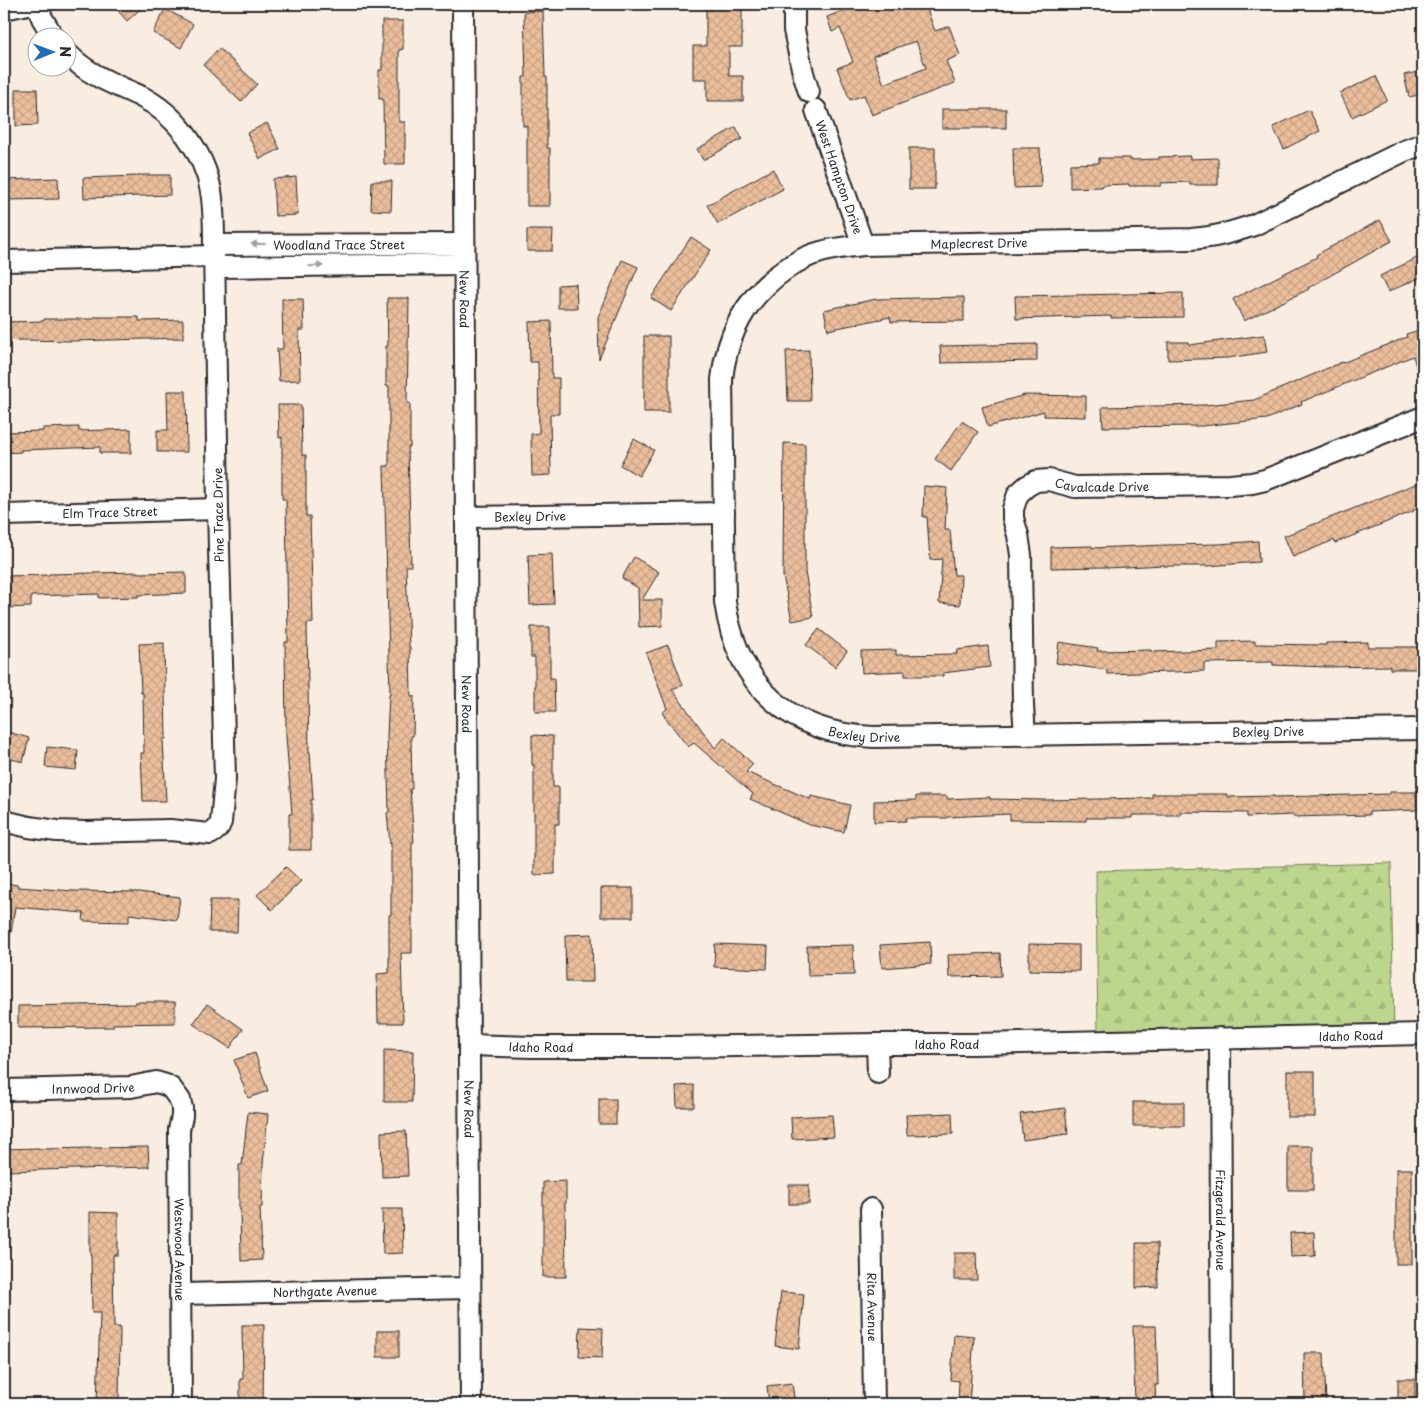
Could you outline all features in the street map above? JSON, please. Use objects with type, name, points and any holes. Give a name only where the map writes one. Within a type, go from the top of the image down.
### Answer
[{"type":"street","points":[[4,9],[28,4]]},
{"type":"street","points":[[37,4],[48,28]]},
{"type":"street","name":"New Road","points":[[463,4],[470,1404]]},
{"type":"street","name":"West Hampton Drive","points":[[794,4],[794,30],[804,73],[863,244]]},
{"type":"street","name":"Pine Trace Drive","points":[[4,821],[30,827],[85,832],[170,830],[210,834],[219,827],[225,779],[213,209],[210,189],[202,162],[189,139],[175,122],[156,105],[95,76],[78,63]]},
{"type":"street","name":"Maplecrest Drive","points":[[724,513],[722,379],[726,351],[738,322],[748,305],[775,276],[792,265],[820,252],[863,244],[1191,239],[1215,237],[1254,225],[1404,151],[1423,144]]},
{"type":"street","name":"Woodland Trace Street","points":[[4,261],[214,256],[464,244]]},
{"type":"street","name":"Woodland Trace Street","points":[[214,256],[464,264]]},
{"type":"street","name":"Cavalcade Drive","points":[[1026,735],[1023,706],[1021,555],[1013,518],[1013,508],[1016,499],[1027,486],[1036,481],[1048,480],[1075,488],[1252,483],[1265,480],[1423,417]]},
{"type":"street","name":"Elm Trace Street","points":[[4,515],[218,509]]},
{"type":"street","name":"Bexley Drive","points":[[466,517],[724,513],[727,621],[741,660],[753,679],[770,698],[800,720],[835,733],[854,737],[874,738],[1423,729]]},
{"type":"street","name":"Idaho Road","points":[[469,1045],[643,1047],[974,1044],[1423,1034]]},
{"type":"street","name":"Fitzgerald Avenue","points":[[1220,1038],[1222,1404]]},
{"type":"street","points":[[877,1044],[878,1073]]},
{"type":"street","name":"Innwood Drive","points":[[4,1090],[131,1087],[156,1082],[171,1088],[178,1096]]},
{"type":"street","name":"Westwood Avenue","points":[[178,1096],[182,1108],[179,1130],[181,1404]]},
{"type":"street","name":"Rita Avenue","points":[[871,1209],[874,1404]]},
{"type":"street","name":"Northgate Avenue","points":[[180,1294],[470,1288]]},
{"type":"green space","points":[[1391,863],[1394,1034],[1098,1040],[1096,871]]},
{"type":"building","points":[[112,4],[146,4],[127,21]]},
{"type":"building","points":[[706,4],[742,4],[742,47],[729,47],[729,76],[743,76],[743,101],[707,101],[707,79],[693,79],[693,46],[706,46]]},
{"type":"building","points":[[860,4],[925,4],[935,31],[949,26],[960,55],[946,61],[955,83],[872,115],[864,95],[850,100],[837,68],[853,62],[840,28],[832,32],[827,17]],"holes":[[[916,41],[926,68],[884,84],[873,56]]]},
{"type":"building","points":[[165,9],[193,24],[181,48],[153,33]]},
{"type":"building","points":[[543,11],[545,77],[547,77],[547,148],[550,148],[550,206],[527,206],[527,126],[523,126],[523,77],[526,77],[524,12]]},
{"type":"building","points":[[382,21],[403,21],[403,49],[399,50],[399,122],[405,122],[405,164],[384,164],[383,99],[379,99],[379,70],[382,70]]},
{"type":"building","points":[[219,48],[257,84],[241,102],[203,65]]},
{"type":"building","points":[[1423,71],[1423,94],[1409,97],[1404,75]]},
{"type":"building","points":[[1376,76],[1387,100],[1352,117],[1340,93]]},
{"type":"building","points":[[16,89],[37,89],[38,125],[16,126]]},
{"type":"building","points":[[942,109],[1006,109],[1006,128],[942,128]]},
{"type":"building","points":[[1309,110],[1320,131],[1284,149],[1273,127]]},
{"type":"building","points":[[267,123],[280,149],[260,159],[247,133]]},
{"type":"building","points":[[736,127],[742,139],[703,160],[697,149]]},
{"type":"building","points":[[909,148],[935,148],[935,189],[909,189]]},
{"type":"building","points":[[1013,148],[1040,148],[1041,187],[1014,188]]},
{"type":"building","points":[[1190,156],[1190,159],[1218,158],[1218,185],[1190,185],[1190,182],[1161,183],[1161,186],[1129,186],[1129,184],[1070,188],[1070,164],[1099,163],[1099,158],[1130,158],[1130,160]]},
{"type":"building","points":[[773,169],[783,189],[718,224],[707,205]]},
{"type":"building","points":[[170,175],[170,195],[84,198],[83,178]]},
{"type":"building","points":[[296,177],[298,215],[275,216],[273,179]]},
{"type":"building","points":[[58,178],[59,199],[4,200],[4,180]]},
{"type":"building","points":[[372,181],[392,181],[391,211],[371,210]]},
{"type":"building","points":[[1380,220],[1392,241],[1309,289],[1244,321],[1233,299],[1317,257],[1316,255]]},
{"type":"building","points":[[527,230],[553,230],[552,251],[527,251]]},
{"type":"building","points":[[691,237],[711,250],[671,311],[651,298]]},
{"type":"building","points":[[1423,255],[1423,276],[1388,292],[1380,276]]},
{"type":"building","points":[[622,260],[638,267],[599,359],[598,317]]},
{"type":"building","points":[[576,284],[577,308],[558,308],[558,285]]},
{"type":"building","points":[[1183,293],[1183,317],[1111,318],[1111,316],[1016,319],[1015,296]]},
{"type":"building","points":[[964,297],[964,321],[891,322],[890,317],[828,330],[824,310],[876,299]]},
{"type":"building","points":[[387,298],[409,298],[407,403],[410,403],[410,447],[408,447],[411,566],[406,566],[411,696],[414,696],[413,736],[411,736],[412,789],[410,789],[414,842],[412,842],[412,953],[401,953],[403,1023],[378,1023],[377,974],[389,973],[389,915],[391,915],[391,843],[387,813],[389,812],[387,735],[390,695],[384,466],[389,466],[389,386],[386,386],[386,346],[388,346]]},
{"type":"building","points":[[282,299],[303,299],[304,330],[299,330],[300,380],[279,381],[277,349],[283,349]]},
{"type":"building","points":[[94,317],[139,317],[139,321],[183,320],[183,338],[4,341],[4,322],[44,321],[44,319],[94,319]]},
{"type":"building","points":[[551,321],[552,378],[559,378],[559,414],[550,414],[551,475],[532,476],[531,434],[539,433],[538,362],[530,362],[529,322]]},
{"type":"building","points":[[1423,329],[1423,380],[1420,380],[1413,356],[1301,402],[1302,404],[1267,419],[1202,426],[1103,427],[1102,407],[1205,405],[1254,400],[1342,362],[1407,337],[1406,334]]},
{"type":"building","points":[[1264,335],[1267,352],[1228,358],[1168,360],[1168,342],[1188,342],[1189,345]]},
{"type":"building","points":[[644,336],[669,336],[669,412],[644,412]]},
{"type":"building","points":[[1037,344],[1037,361],[941,363],[940,346]]},
{"type":"building","points":[[809,350],[810,401],[788,401],[786,351]]},
{"type":"building","points":[[167,391],[186,391],[187,452],[157,452],[157,430],[168,430]]},
{"type":"building","points":[[1025,395],[1086,396],[1086,417],[1044,416],[1044,411],[988,427],[982,407]]},
{"type":"building","points":[[278,405],[301,405],[302,455],[306,455],[306,516],[310,516],[313,623],[307,624],[309,752],[313,800],[311,800],[311,850],[289,850],[289,814],[292,814],[286,736],[285,642],[288,642],[286,499],[282,499],[282,437],[279,438]]},
{"type":"building","points":[[962,421],[978,432],[951,471],[935,459]]},
{"type":"building","points":[[79,427],[79,431],[131,429],[131,453],[100,453],[100,447],[21,450],[21,452],[4,453],[4,432],[43,431],[43,428]]},
{"type":"building","points":[[634,439],[654,450],[639,476],[620,465]]},
{"type":"building","points":[[784,443],[805,444],[805,572],[813,617],[792,621],[783,576]]},
{"type":"building","points":[[1423,481],[1423,506],[1335,543],[1334,540],[1293,557],[1284,536]]},
{"type":"building","points":[[924,486],[947,488],[945,530],[950,530],[954,575],[961,575],[960,605],[939,603],[942,559],[930,560],[927,517],[923,517]]},
{"type":"building","points":[[1258,541],[1259,562],[1207,566],[1164,565],[1051,568],[1051,547],[1092,546],[1092,548]]},
{"type":"building","points":[[552,554],[554,604],[530,605],[528,555]]},
{"type":"building","points":[[634,557],[659,572],[642,600],[662,600],[662,626],[639,627],[638,588],[622,578]]},
{"type":"building","points":[[186,572],[186,593],[99,598],[99,594],[31,596],[31,607],[4,608],[4,576]]},
{"type":"building","points":[[531,627],[550,627],[550,678],[554,678],[555,712],[535,712],[535,657],[531,657]]},
{"type":"building","points":[[819,629],[847,651],[835,667],[806,645]]},
{"type":"building","points":[[1255,641],[1255,644],[1326,645],[1326,643],[1368,642],[1368,647],[1418,647],[1418,669],[1390,669],[1390,666],[1327,667],[1273,665],[1273,662],[1204,663],[1204,671],[1107,674],[1107,670],[1056,663],[1059,642],[1098,648],[1097,651],[1151,650],[1151,652],[1218,650],[1218,642]]},
{"type":"building","points":[[164,643],[166,739],[163,739],[166,801],[143,801],[141,753],[144,753],[143,693],[141,693],[139,644]]},
{"type":"building","points":[[668,645],[683,685],[672,689],[715,748],[724,738],[753,764],[746,772],[810,799],[811,796],[850,805],[844,832],[810,825],[750,799],[753,794],[694,743],[688,747],[662,713],[667,709],[646,653]]},
{"type":"building","points":[[988,646],[990,667],[943,673],[943,676],[905,676],[905,671],[862,673],[861,651],[896,650],[896,655],[957,654],[956,650]]},
{"type":"building","points":[[4,731],[29,738],[23,762],[4,757]]},
{"type":"building","points":[[532,735],[553,736],[553,787],[559,787],[559,824],[555,824],[555,874],[534,875],[534,765],[532,765]]},
{"type":"building","points":[[47,747],[78,750],[76,770],[45,767]]},
{"type":"building","points":[[1390,792],[1416,792],[1417,810],[1369,812],[1369,815],[1293,817],[1293,815],[1247,817],[1247,813],[1180,812],[1180,815],[1132,815],[1132,818],[1086,818],[1086,821],[1010,820],[1010,814],[947,818],[906,818],[906,821],[874,822],[874,801],[916,800],[916,796],[947,796],[947,799],[990,797],[990,799],[1044,800],[1152,798],[1152,794],[1227,794],[1227,797],[1274,797],[1390,794]]},
{"type":"building","points":[[286,867],[301,881],[272,910],[257,895]]},
{"type":"building","points":[[4,883],[18,885],[18,887],[74,891],[139,892],[180,897],[177,920],[129,914],[129,922],[83,921],[84,913],[15,907],[11,933],[4,932]]},
{"type":"building","points":[[601,888],[633,888],[633,917],[601,917]]},
{"type":"building","points":[[210,900],[238,900],[237,932],[209,932]]},
{"type":"building","points":[[592,934],[593,982],[566,982],[565,935]]},
{"type":"building","points":[[930,942],[931,964],[882,968],[880,945]]},
{"type":"building","points":[[715,944],[768,946],[767,969],[714,967]]},
{"type":"building","points":[[1029,944],[1079,945],[1079,971],[1029,970]]},
{"type":"building","points":[[853,945],[854,975],[808,976],[807,946]]},
{"type":"building","points":[[1000,953],[1001,976],[949,977],[948,955]]},
{"type":"building","points":[[135,1002],[175,1002],[175,1023],[113,1024],[113,1027],[18,1028],[18,1006],[135,1004]]},
{"type":"building","points":[[207,1004],[243,1029],[230,1048],[193,1024]]},
{"type":"building","points":[[384,1050],[413,1051],[412,1102],[384,1102]]},
{"type":"building","points":[[255,1053],[268,1091],[248,1098],[234,1060]]},
{"type":"building","points":[[1287,1071],[1315,1071],[1315,1117],[1287,1117]]},
{"type":"building","points":[[694,1085],[694,1107],[677,1107],[676,1086]]},
{"type":"building","points":[[599,1099],[616,1099],[616,1124],[599,1124]]},
{"type":"building","points":[[1133,1102],[1184,1102],[1184,1126],[1133,1126]]},
{"type":"building","points":[[1065,1108],[1068,1134],[1023,1140],[1020,1114]]},
{"type":"building","points":[[248,1112],[268,1114],[263,1165],[262,1207],[260,1207],[262,1260],[241,1261],[239,1165],[242,1165]]},
{"type":"building","points":[[952,1113],[953,1134],[907,1135],[906,1115]]},
{"type":"building","points":[[832,1115],[834,1137],[792,1139],[791,1117]]},
{"type":"building","points":[[406,1131],[408,1176],[382,1177],[381,1132]]},
{"type":"building","points":[[1288,1146],[1313,1146],[1313,1190],[1288,1190]]},
{"type":"building","points":[[148,1147],[149,1167],[4,1171],[4,1149]]},
{"type":"building","points":[[1396,1169],[1412,1169],[1412,1264],[1396,1264]]},
{"type":"building","points":[[566,1181],[566,1277],[543,1277],[543,1182]]},
{"type":"building","points":[[789,1185],[809,1185],[809,1204],[789,1204]]},
{"type":"building","points":[[382,1209],[402,1209],[403,1253],[383,1254]]},
{"type":"building","points":[[90,1212],[118,1213],[118,1255],[113,1255],[114,1327],[120,1327],[119,1404],[97,1404],[100,1313],[92,1313]]},
{"type":"building","points":[[1314,1232],[1315,1256],[1291,1257],[1290,1233]]},
{"type":"building","points":[[1136,1243],[1157,1243],[1158,1287],[1136,1288]]},
{"type":"building","points":[[954,1253],[976,1253],[977,1280],[954,1280]]},
{"type":"building","points":[[781,1292],[804,1294],[799,1349],[775,1346]]},
{"type":"building","points":[[242,1325],[264,1325],[263,1404],[240,1404],[240,1379],[243,1379]]},
{"type":"building","points":[[1133,1326],[1156,1326],[1158,1385],[1155,1385],[1156,1404],[1135,1404]]},
{"type":"building","points":[[580,1327],[603,1328],[602,1358],[579,1357]]},
{"type":"building","points":[[377,1331],[399,1331],[399,1357],[377,1357]]},
{"type":"building","points":[[954,1334],[974,1336],[969,1404],[958,1404],[959,1381],[951,1380]]},
{"type":"building","points":[[1304,1353],[1324,1353],[1326,1404],[1305,1404]]},
{"type":"building","points":[[1398,1379],[1415,1379],[1415,1404],[1398,1404]]},
{"type":"building","points":[[792,1383],[795,1404],[769,1404],[767,1386]]}]
